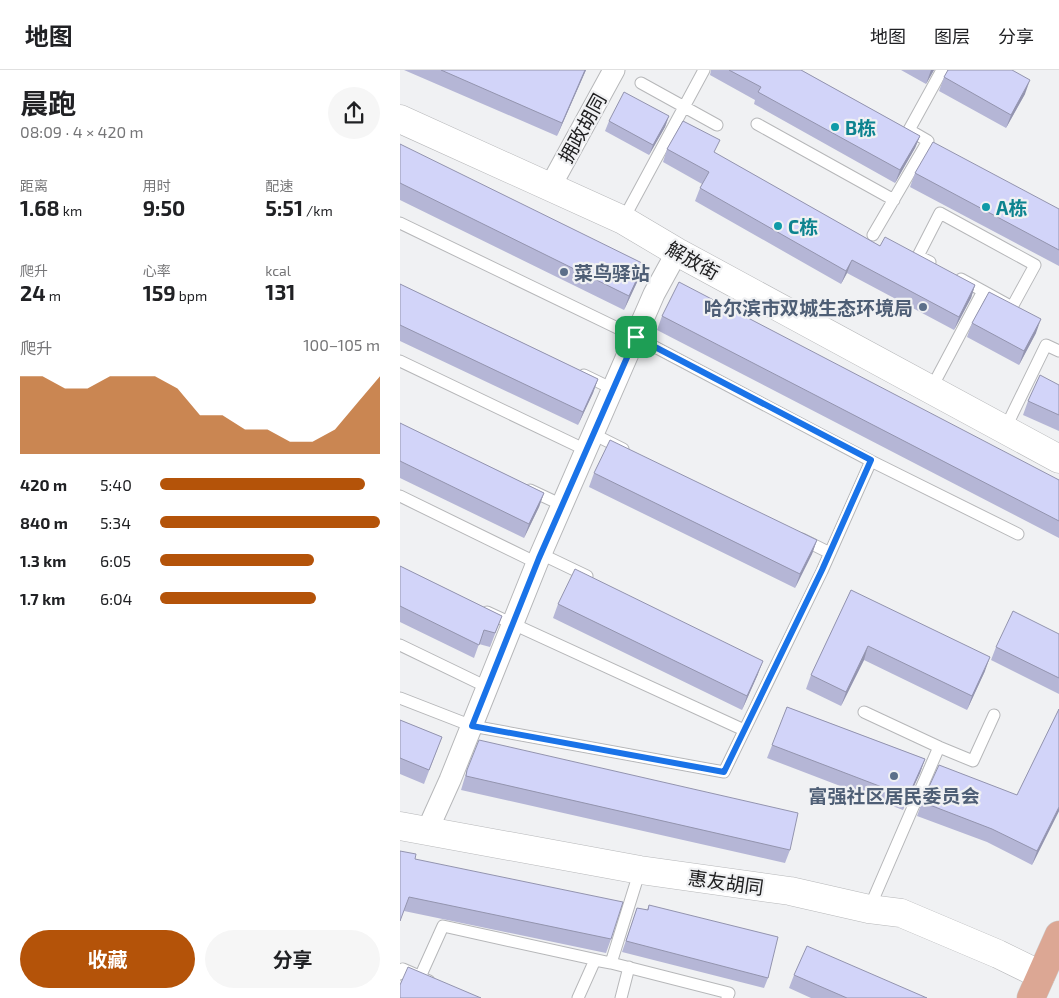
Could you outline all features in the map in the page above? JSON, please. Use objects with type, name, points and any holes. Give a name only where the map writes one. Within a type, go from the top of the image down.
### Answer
[{"type":"main road","points":[[1036,986],[1059,935]]},
{"type":"street","name":"拥政胡同","points":[[550,187],[614,70]]},
{"type":"street","name":"解放街","points":[[400,120],[623,220],[677,252],[1059,458]]},
{"type":"street","points":[[427,831],[450,780],[539,558],[589,442],[654,294],[677,252]]},
{"type":"street","name":"惠友胡同","points":[[400,826],[640,870],[790,891],[869,909],[901,913],[998,954],[1036,986]]},
{"type":"lane","points":[[623,220],[686,108],[704,70]]},
{"type":"lane","points":[[874,235],[928,140],[905,128],[942,70]]},
{"type":"lane","points":[[641,83],[717,125]]},
{"type":"lane","points":[[757,124],[894,200]]},
{"type":"lane","points":[[940,213],[1036,265],[1012,307],[983,291],[918,256],[940,213]]},
{"type":"lane","points":[[400,223],[636,337],[871,460],[1018,534]]},
{"type":"lane","points":[[930,389],[983,291]]},
{"type":"lane","points":[[1005,429],[1046,345],[1059,351]]},
{"type":"lane","points":[[400,361],[589,442],[637,456]]},
{"type":"lane","points":[[577,372],[613,389]]},
{"type":"lane","points":[[400,698],[472,726],[724,772],[744,730],[770,666],[830,553],[871,460]]},
{"type":"lane","points":[[519,484],[562,506]]},
{"type":"lane","points":[[400,496],[539,558],[601,583]]},
{"type":"lane","points":[[795,535],[830,553]]},
{"type":"lane","points":[[478,608],[744,730]]},
{"type":"lane","points":[[400,645],[487,687]]},
{"type":"lane","points":[[864,712],[973,761],[994,715]]},
{"type":"lane","points":[[869,909],[940,747]]},
{"type":"lane","points":[[611,963],[640,870]]},
{"type":"lane","points":[[420,977],[443,926],[611,963],[729,993],[728,998]]},
{"type":"lane","points":[[578,998],[595,960]]},
{"type":"lane","points":[[620,998],[630,968]]},
{"type":"lane","points":[[400,974],[403,969],[436,984]]},
{"type":"building","points":[[441,70],[585,70],[562,123]]},
{"type":"building","name":"B栋","points":[[729,70],[801,70],[920,136],[900,170],[758,92],[761,87]]},
{"type":"building","points":[[948,70],[1012,70],[1030,80],[1011,115],[944,77]]},
{"type":"building","points":[[624,92],[669,116],[653,145],[609,121]]},
{"type":"building","points":[[683,121],[720,140],[714,152],[880,246],[885,237],[975,285],[959,317],[852,260],[846,271],[700,188],[709,172],[667,149]]},
{"type":"building","points":[[933,142],[1059,209],[1059,250],[915,173]]},
{"type":"building","points":[[400,144],[644,264],[629,296],[400,183]]},
{"type":"building","points":[[679,282],[1059,480],[1059,521],[662,316]]},
{"type":"building","points":[[400,284],[598,379],[583,412],[400,325]]},
{"type":"building","points":[[989,292],[1041,319],[1024,351],[972,323]]},
{"type":"building","points":[[1040,375],[1059,385],[1059,415],[1028,401]]},
{"type":"building","points":[[400,423],[544,493],[529,524],[400,461]]},
{"type":"building","points":[[610,440],[817,540],[800,574],[594,473]]},
{"type":"building","points":[[400,566],[502,616],[495,633],[484,630],[479,645],[400,606]]},
{"type":"building","points":[[575,569],[763,661],[747,696],[558,604]]},
{"type":"building","points":[[851,590],[990,657],[972,696],[868,646],[846,692],[811,675]]},
{"type":"building","points":[[1013,611],[1059,634],[1059,678],[996,647]]},
{"type":"building","points":[[787,707],[925,759],[908,797],[772,745]]},
{"type":"building","points":[[1059,709],[1059,807],[1037,851],[992,829],[922,802],[939,765],[1017,795]]},
{"type":"building","points":[[400,720],[442,737],[429,770],[400,758]]},
{"type":"building","points":[[479,740],[798,813],[790,850],[466,776]]},
{"type":"building","points":[[400,851],[416,854],[415,859],[623,902],[611,939],[409,897],[400,921]]},
{"type":"building","points":[[649,905],[778,937],[768,978],[626,941],[637,908],[648,910]]},
{"type":"building","points":[[807,946],[927,998],[847,998],[794,975]]},
{"type":"building","points":[[408,967],[481,998],[400,998],[400,985]]},
{"type":"place","name":"B栋","points":[[835,127]]},
{"type":"place","name":"A栋","points":[[986,207]]},
{"type":"place","name":"C栋","points":[[778,226]]},
{"type":"place","name":"菜鸟驿站","points":[[564,272]]},
{"type":"place","name":"哈尔滨市双城生态环境局","points":[[923,307]]},
{"type":"place","name":"富强社区居民委员会","points":[[894,776]]},
{"type":"route","points":[[636,337],[871,460],[822,570],[724,772],[472,726],[539,558],[636,337]]}]
